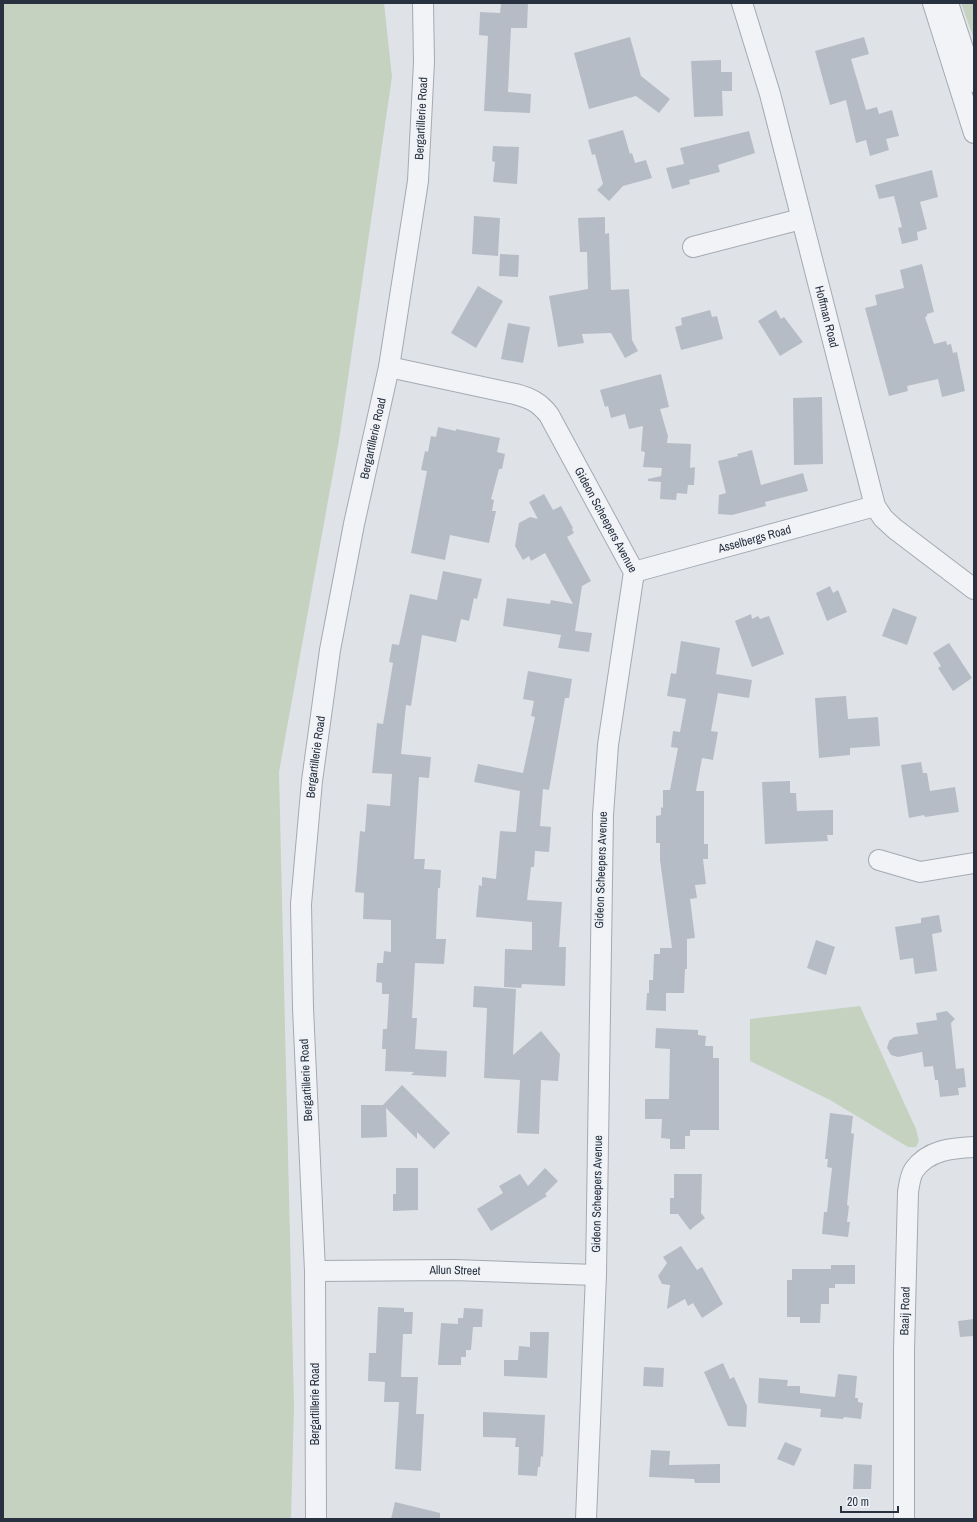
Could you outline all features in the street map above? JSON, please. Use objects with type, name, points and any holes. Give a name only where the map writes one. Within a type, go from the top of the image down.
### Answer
[{"type":"street","name":"Bergartillerie Road","points":[[316,1519],[315,1271],[303,1008],[301,904],[312,782],[330,650],[354,524],[389,367],[418,181],[424,62],[423,3]]},
{"type":"street","name":"Hoffman Road","points":[[742,3],[770,94],[875,506],[883,518],[895,529],[974,589]]},
{"type":"street","points":[[932,3],[974,133]]},
{"type":"street","points":[[948,3],[974,82]]},
{"type":"street","points":[[693,247],[801,219]]},
{"type":"street","name":"Gideon Scheepers Avenue","points":[[389,367],[515,394],[531,399],[542,405],[549,415],[634,572],[608,745],[602,815],[596,1275],[586,1519]]},
{"type":"street","name":"Asselbergs Road","points":[[634,572],[875,506]]},
{"type":"street","points":[[878,860],[920,872],[974,863]]},
{"type":"street","name":"Baaij Road","points":[[904,1519],[904,1350],[908,1192],[914,1171],[932,1154],[951,1148],[974,1147]]},
{"type":"street","name":"Allun Street","points":[[315,1271],[454,1270],[596,1275]]},
{"type":"green space","points":[[3,3],[384,3],[392,77],[339,440],[279,772],[294,1406],[291,1519],[3,1519]]},
{"type":"green space","points":[[961,3],[974,3],[974,39]]},
{"type":"green space","points":[[860,1006],[916,1129],[919,1141],[916,1147],[908,1147],[830,1100],[750,1061],[750,1019]]},
{"type":"building","points":[[501,3],[528,3],[527,28],[511,28],[508,92],[531,94],[530,113],[484,111],[488,36],[479,35],[480,12],[500,13]]},
{"type":"building","points":[[630,37],[641,76],[670,99],[659,113],[636,96],[589,109],[574,53]]},
{"type":"building","points":[[864,37],[869,54],[851,59],[866,110],[877,107],[879,114],[892,110],[899,136],[886,139],[889,150],[870,156],[866,140],[856,143],[846,100],[830,105],[815,51]]},
{"type":"building","points":[[721,60],[721,72],[732,72],[732,91],[722,91],[723,116],[694,117],[691,61]]},
{"type":"building","points":[[623,130],[630,154],[632,153],[635,163],[646,160],[652,178],[623,186],[609,201],[597,190],[603,184],[595,154],[592,155],[588,140]]},
{"type":"building","points":[[749,131],[755,153],[718,165],[720,172],[689,180],[690,184],[672,189],[666,168],[684,164],[680,148]]},
{"type":"building","points":[[493,146],[519,147],[517,184],[493,182],[495,162],[492,161]]},
{"type":"building","points":[[932,170],[938,197],[920,202],[927,229],[917,232],[918,240],[902,244],[898,228],[902,227],[894,196],[879,199],[875,185]]},
{"type":"building","points":[[474,216],[500,218],[498,256],[472,254]]},
{"type":"building","points":[[605,217],[605,234],[609,233],[611,290],[629,289],[632,340],[638,351],[625,358],[611,333],[582,334],[584,343],[558,347],[549,296],[588,289],[587,252],[580,252],[578,218]]},
{"type":"building","points":[[500,254],[519,255],[518,277],[499,276]]},
{"type":"building","points":[[922,264],[934,312],[927,314],[925,317],[934,344],[946,341],[947,345],[951,344],[953,353],[957,352],[965,391],[942,397],[938,379],[907,386],[908,391],[889,396],[865,308],[877,305],[875,295],[904,288],[900,270]]},
{"type":"building","points":[[478,286],[503,301],[476,348],[451,333]]},
{"type":"building","points":[[710,310],[712,317],[717,316],[723,339],[681,350],[675,327],[682,325],[681,318]]},
{"type":"building","points":[[776,310],[781,319],[784,317],[803,342],[780,356],[758,321]]},
{"type":"building","points":[[508,323],[530,327],[523,363],[501,359]]},
{"type":"building","points":[[661,374],[669,407],[660,409],[668,436],[667,443],[691,444],[690,468],[695,467],[694,485],[688,485],[687,494],[677,493],[676,500],[660,499],[661,482],[648,481],[648,479],[661,476],[662,468],[643,467],[645,452],[641,451],[643,426],[629,429],[625,414],[611,418],[608,406],[605,407],[600,390]]},
{"type":"building","points":[[822,397],[823,464],[794,465],[793,398]]},
{"type":"building","points":[[438,427],[500,438],[497,452],[505,454],[502,469],[499,469],[491,499],[494,500],[492,511],[496,511],[489,543],[450,535],[445,560],[411,553],[427,471],[421,470],[425,451],[428,452],[431,436],[436,437]]},
{"type":"building","points":[[752,450],[761,485],[803,473],[808,491],[765,502],[766,506],[732,515],[718,514],[719,495],[726,493],[718,461],[738,456],[737,454]]},
{"type":"building","points":[[544,494],[553,510],[561,506],[573,528],[574,533],[567,537],[591,581],[582,586],[575,631],[592,633],[589,652],[558,648],[561,635],[503,626],[507,598],[550,604],[551,600],[573,604],[545,553],[531,561],[529,556],[523,560],[515,546],[519,523],[530,517],[538,519],[529,502]]},
{"type":"building","points":[[443,571],[482,579],[477,599],[474,598],[469,621],[461,619],[456,642],[422,635],[411,706],[406,705],[401,754],[431,757],[429,778],[419,777],[414,859],[425,859],[424,869],[441,870],[440,888],[438,888],[436,939],[446,939],[444,964],[415,963],[412,1018],[417,1018],[415,1049],[447,1051],[446,1077],[411,1075],[414,1072],[385,1071],[386,1049],[382,1049],[383,1029],[387,1029],[389,994],[382,994],[382,983],[376,982],[377,963],[383,963],[384,951],[391,952],[391,920],[363,919],[364,893],[355,892],[360,831],[365,832],[367,804],[390,806],[392,774],[372,773],[377,723],[383,724],[393,663],[389,662],[392,644],[399,645],[410,594],[437,600]]},
{"type":"building","points":[[830,586],[833,593],[838,590],[847,612],[827,621],[816,593]]},
{"type":"building","points":[[893,608],[917,617],[907,645],[882,636]]},
{"type":"building","points":[[751,614],[752,619],[758,616],[760,619],[769,616],[784,654],[752,667],[735,621]]},
{"type":"building","points":[[681,641],[720,648],[716,674],[752,680],[749,698],[718,693],[711,731],[718,732],[713,760],[702,758],[696,791],[704,791],[704,844],[708,844],[708,859],[703,859],[706,884],[695,885],[697,898],[690,899],[695,938],[687,939],[687,969],[685,969],[684,993],[666,993],[666,1011],[646,1010],[647,993],[649,993],[649,980],[653,980],[654,954],[660,954],[660,948],[672,948],[660,860],[660,843],[656,843],[656,816],[661,815],[661,807],[663,808],[663,790],[670,790],[678,748],[671,747],[673,731],[680,732],[686,699],[667,696],[671,673],[676,674]]},
{"type":"building","points":[[949,643],[972,678],[953,691],[938,668],[941,666],[933,653]]},
{"type":"building","points":[[528,671],[572,679],[569,698],[565,698],[549,790],[543,789],[540,826],[551,827],[549,852],[535,851],[534,867],[531,867],[527,900],[562,902],[559,947],[566,947],[565,986],[522,984],[521,988],[504,987],[505,949],[532,950],[532,922],[476,917],[479,885],[482,886],[482,877],[496,879],[500,831],[516,832],[520,791],[474,782],[478,764],[523,773],[535,717],[531,716],[534,701],[523,699]]},
{"type":"building","points":[[846,696],[848,719],[878,717],[880,746],[850,748],[850,755],[819,758],[815,698]]},
{"type":"building","points":[[921,762],[923,773],[927,773],[930,791],[955,787],[959,812],[909,818],[901,765]]},
{"type":"building","points":[[790,781],[790,793],[796,793],[797,811],[833,810],[833,835],[827,835],[828,841],[765,844],[762,782]]},
{"type":"building","points":[[939,915],[942,932],[932,934],[937,971],[915,974],[913,958],[900,960],[895,927],[921,923],[921,918]]},
{"type":"building","points":[[816,940],[835,947],[826,975],[807,968]]},
{"type":"building","points":[[474,986],[516,989],[513,1055],[541,1031],[560,1054],[558,1081],[541,1080],[539,1134],[517,1133],[520,1080],[484,1078],[487,1008],[473,1007]]},
{"type":"building","points":[[947,1011],[955,1019],[951,1023],[956,1069],[964,1068],[966,1087],[958,1088],[959,1095],[940,1097],[938,1080],[935,1080],[933,1066],[924,1067],[922,1052],[898,1057],[891,1055],[887,1048],[889,1041],[894,1037],[918,1034],[916,1023],[937,1020],[936,1013]]},
{"type":"building","points":[[656,1028],[698,1030],[698,1035],[706,1036],[705,1046],[713,1046],[713,1058],[719,1058],[719,1130],[690,1130],[690,1136],[685,1136],[685,1149],[670,1149],[670,1139],[661,1138],[662,1119],[645,1119],[645,1099],[669,1099],[670,1049],[655,1048]]},
{"type":"building","points":[[402,1085],[450,1133],[434,1149],[417,1132],[417,1139],[386,1108],[387,1137],[361,1138],[361,1105],[383,1105]]},
{"type":"building","points":[[830,1113],[853,1116],[851,1133],[854,1134],[847,1205],[849,1206],[847,1222],[850,1222],[848,1237],[822,1234],[824,1212],[827,1212],[832,1168],[827,1167],[828,1159],[825,1159]]},
{"type":"building","points":[[396,1168],[418,1168],[418,1210],[393,1211],[393,1194],[396,1194]]},
{"type":"building","points":[[545,1168],[558,1181],[545,1194],[547,1196],[491,1231],[477,1209],[503,1193],[499,1186],[520,1174],[528,1186]]},
{"type":"building","points":[[674,1174],[702,1174],[701,1213],[705,1218],[690,1230],[678,1214],[670,1214],[670,1198],[674,1198]]},
{"type":"building","points":[[681,1246],[697,1270],[702,1267],[723,1304],[702,1318],[693,1303],[688,1306],[685,1299],[667,1309],[670,1285],[662,1284],[658,1276],[667,1263],[663,1257]]},
{"type":"building","points":[[831,1265],[855,1265],[855,1284],[835,1284],[835,1288],[829,1288],[829,1304],[821,1304],[820,1323],[800,1323],[800,1317],[787,1317],[787,1280],[792,1280],[792,1269],[831,1269]]},
{"type":"building","points":[[378,1307],[404,1308],[404,1312],[413,1312],[412,1334],[403,1334],[401,1377],[418,1377],[416,1414],[424,1414],[421,1471],[395,1469],[399,1402],[384,1402],[385,1382],[368,1381],[369,1353],[376,1353]]},
{"type":"building","points":[[464,1308],[483,1309],[482,1327],[473,1327],[471,1350],[466,1350],[466,1357],[461,1357],[461,1365],[438,1365],[441,1323],[458,1324],[458,1318],[463,1318]]},
{"type":"building","points":[[974,1319],[974,1336],[960,1337],[958,1321]]},
{"type":"building","points":[[530,1332],[549,1332],[547,1378],[504,1376],[504,1360],[518,1360],[519,1346],[530,1347]]},
{"type":"building","points":[[723,1363],[730,1379],[734,1377],[747,1406],[746,1427],[728,1426],[704,1372]]},
{"type":"building","points":[[644,1367],[664,1368],[663,1387],[643,1386]]},
{"type":"building","points":[[838,1374],[857,1376],[855,1398],[858,1398],[858,1402],[863,1403],[861,1419],[820,1417],[821,1409],[758,1403],[759,1378],[788,1380],[787,1386],[800,1386],[800,1393],[835,1397]]},
{"type":"building","points":[[483,1412],[545,1415],[543,1457],[541,1456],[537,1476],[518,1475],[519,1447],[515,1447],[516,1438],[483,1437]]},
{"type":"building","points":[[785,1442],[802,1449],[794,1466],[777,1459]]},
{"type":"building","points":[[651,1450],[670,1451],[669,1465],[720,1464],[720,1483],[695,1483],[694,1479],[649,1477]]},
{"type":"building","points":[[854,1464],[872,1465],[871,1489],[853,1489]]},
{"type":"building","points":[[395,1502],[440,1513],[440,1519],[391,1519]]}]
